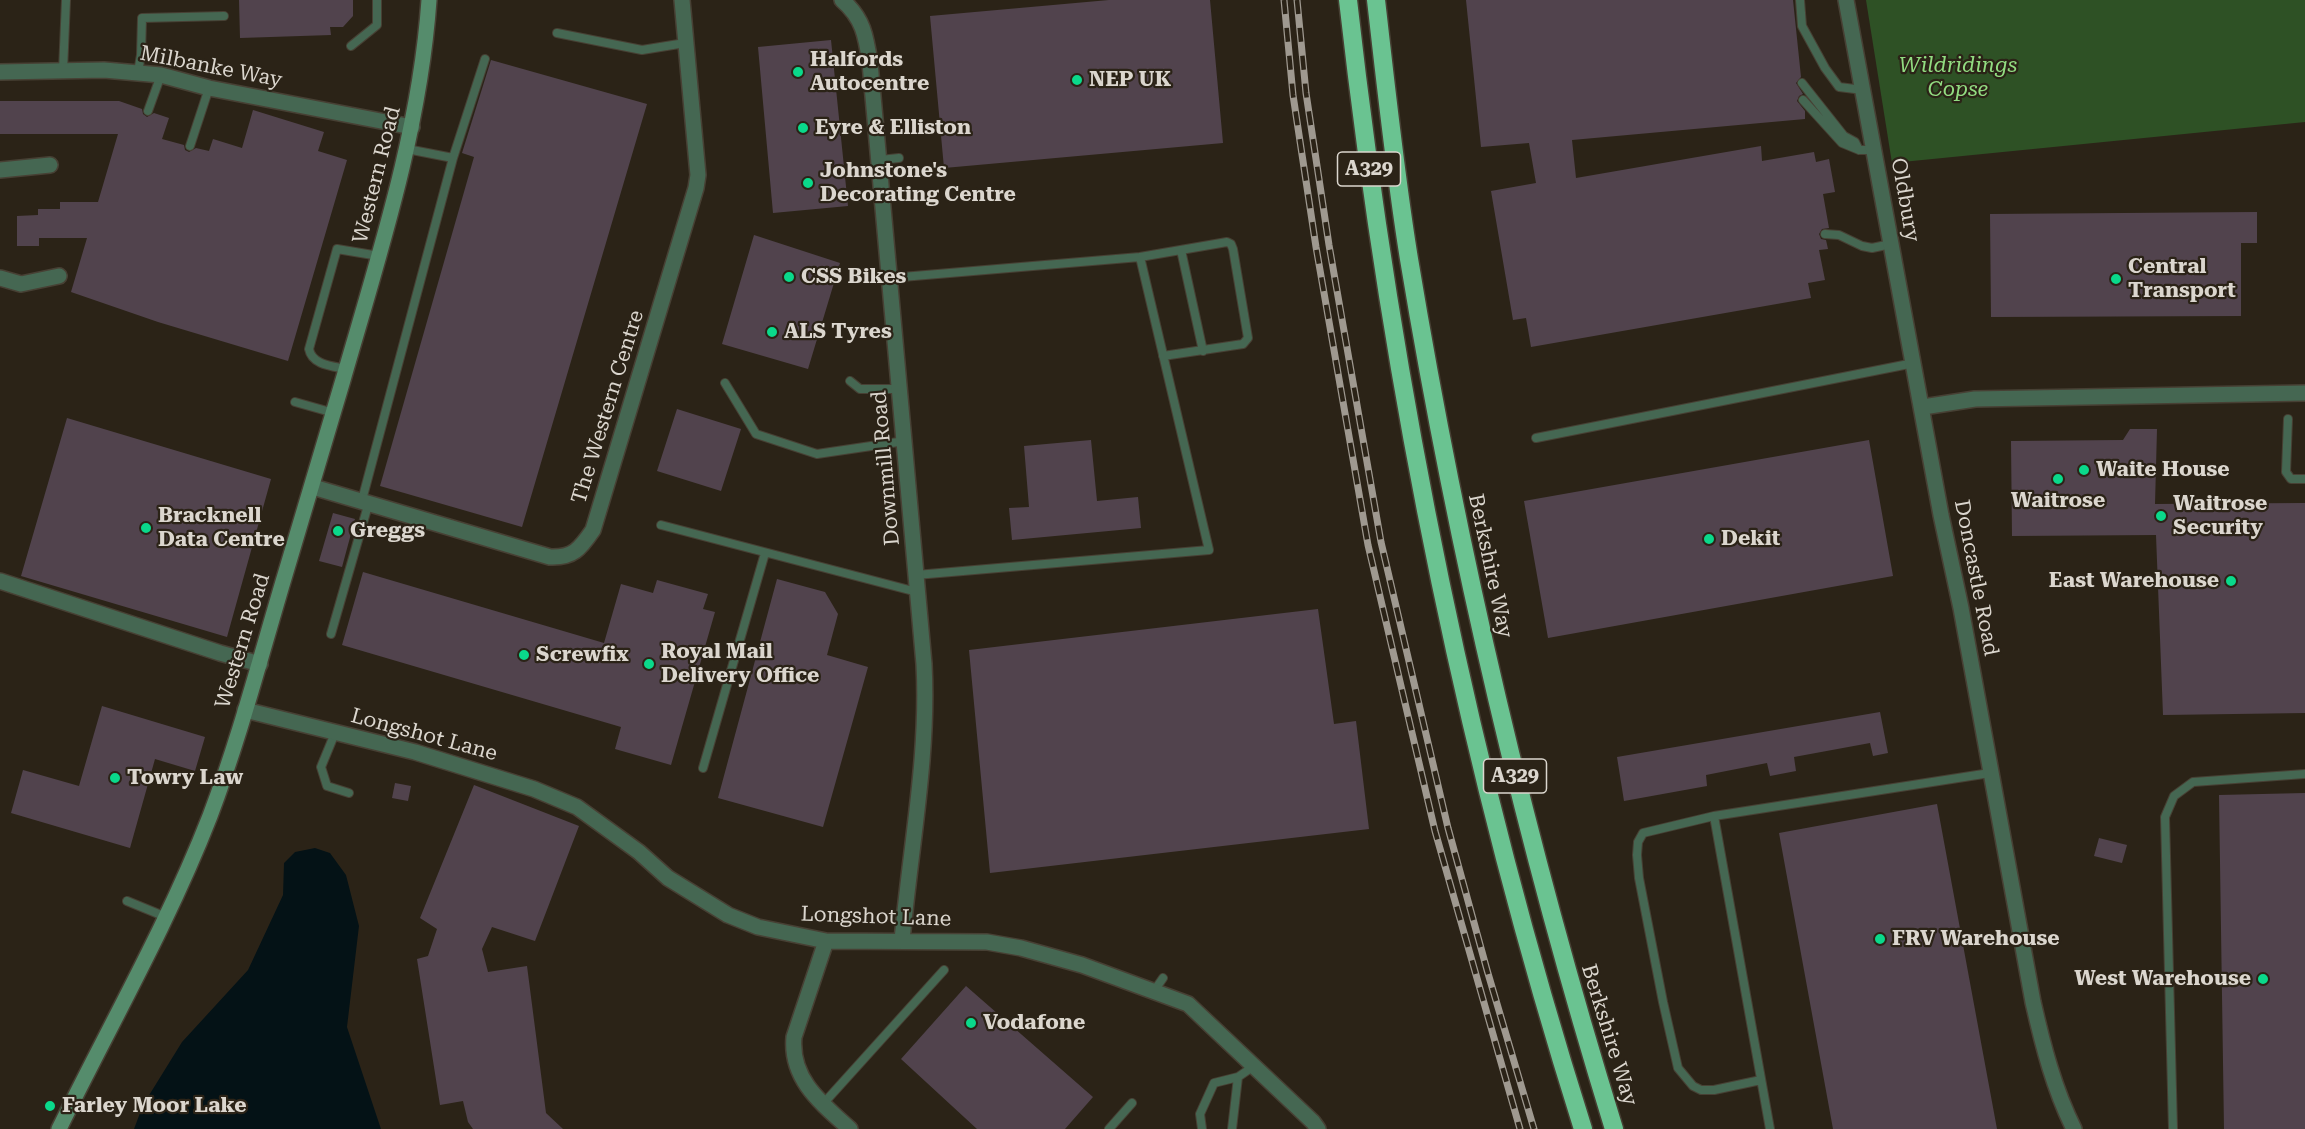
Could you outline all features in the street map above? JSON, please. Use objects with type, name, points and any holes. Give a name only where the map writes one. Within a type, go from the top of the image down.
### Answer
[{"type":"highway","name":"A329","points":[[1348,0],[1376,221],[1424,498],[1477,746],[1530,950],[1583,1129]]},
{"type":"highway","name":"Berkshire Way","points":[[1376,0],[1397,177],[1422,332],[1479,627],[1538,869],[1580,1020],[1614,1129]]},
{"type":"street","name":"Western Road","points":[[59,1129],[167,917],[211,814],[260,664],[379,256],[412,127],[429,0]]},
{"type":"street","name":"The Western Centre","points":[[313,487],[550,557],[565,558],[586,541],[593,530],[696,188],[698,176],[684,43],[682,0]]},
{"type":"street","name":"Downmill Road","points":[[842,0],[855,11],[862,24],[868,45],[905,441],[926,707],[924,747],[902,941]]},
{"type":"street","name":"Oldbury","points":[[1846,0],[1923,407]]},
{"type":"street","name":"Milbanke Way","points":[[0,72],[104,70],[161,75],[209,88],[412,127]]},
{"type":"street","points":[[0,170],[50,165]]},
{"type":"street","points":[[0,278],[21,284],[60,276]]},
{"type":"street","points":[[1923,407],[1975,399],[2305,393]]},
{"type":"street","name":"Doncastle Road","points":[[1923,407],[1941,515],[1961,608],[1990,773],[2043,1046],[2054,1082],[2074,1129]]},
{"type":"street","points":[[0,581],[260,664]]},
{"type":"street","name":"Longshot Lane","points":[[245,710],[415,752],[534,789],[577,807],[639,852],[668,878],[728,915],[759,927],[826,941],[987,942],[1021,948],[1159,985],[1188,1004],[1318,1129]]},
{"type":"street","points":[[826,941],[794,1037],[792,1052],[796,1067],[804,1081],[823,1104],[850,1129]]},
{"type":"lane","points":[[63,71],[66,0]]},
{"type":"lane","points":[[351,46],[377,25],[377,0]]},
{"type":"lane","points":[[1800,0],[1802,26],[1825,68],[1839,87],[1863,90]]},
{"type":"lane","points":[[138,72],[142,18],[224,16]]},
{"type":"lane","points":[[557,33],[642,50],[684,43]]},
{"type":"lane","points":[[331,634],[453,158],[485,59]]},
{"type":"lane","points":[[148,111],[161,75]]},
{"type":"lane","points":[[1802,83],[1844,136],[1855,142],[1858,150]]},
{"type":"lane","points":[[190,146],[209,88]]},
{"type":"lane","points":[[1803,100],[1842,143],[1858,150],[1875,150]]},
{"type":"lane","points":[[407,149],[453,158]]},
{"type":"lane","points":[[880,160],[899,158]]},
{"type":"lane","points":[[1825,234],[1839,235],[1862,246],[1872,248],[1891,244]]},
{"type":"lane","points":[[890,278],[1140,257],[1227,242],[1231,244],[1248,338],[1243,344],[1163,356]]},
{"type":"lane","points":[[346,369],[315,360],[310,357],[309,349],[337,249],[379,256]]},
{"type":"lane","points":[[1181,250],[1203,351]]},
{"type":"lane","points":[[916,575],[1209,550],[1140,257]]},
{"type":"lane","points":[[1536,438],[1914,363]]},
{"type":"lane","points":[[850,381],[860,389],[900,389]]},
{"type":"lane","points":[[725,383],[756,434],[817,454],[905,441]]},
{"type":"lane","points":[[295,402],[334,412]]},
{"type":"lane","points":[[2288,419],[2286,472],[2291,479],[2305,479]]},
{"type":"lane","points":[[661,525],[918,592]]},
{"type":"lane","points":[[703,768],[765,553]]},
{"type":"lane","points":[[335,732],[321,767],[327,786],[349,793]]},
{"type":"lane","points":[[1761,1080],[1701,1090],[1684,1078],[1678,1068],[1662,1002],[1639,878],[1638,842],[1643,833],[1714,816],[1990,773]]},
{"type":"lane","points":[[2173,1129],[2165,817],[2174,796],[2193,782],[2305,774]]},
{"type":"lane","points":[[1714,816],[1770,1129]]},
{"type":"lane","points":[[127,901],[167,917]]},
{"type":"lane","points":[[823,1104],[944,970]]},
{"type":"lane","points":[[1202,1129],[1200,1113],[1214,1083],[1238,1077],[1254,1066]]},
{"type":"lane","points":[[1232,1129],[1238,1077]]},
{"type":"lane","points":[[1109,1129],[1132,1103]]},
{"type":"green space","name":"Wildridings Copse","points":[[1866,0],[2305,0],[2305,122],[1892,163]]},
{"type":"shaded area","points":[[315,848],[330,853],[346,875],[359,926],[347,1027],[381,1129],[134,1129],[143,1105],[182,1042],[248,970],[283,895],[284,863],[295,852]]},
{"type":"building","points":[[239,0],[353,0],[353,16],[343,27],[330,27],[331,35],[240,38]]},
{"type":"building","name":"NEP UK","points":[[1109,0],[1210,0],[1223,143],[944,168],[930,16]]},
{"type":"building","points":[[1466,0],[1793,0],[1801,77],[1796,83],[1803,94],[1797,101],[1805,111],[1805,119],[1572,140],[1576,178],[1761,146],[1762,161],[1814,152],[1816,162],[1829,159],[1835,192],[1823,194],[1829,228],[1822,229],[1819,234],[1821,239],[1826,240],[1828,249],[1819,250],[1825,280],[1808,283],[1811,298],[1531,347],[1526,318],[1513,320],[1491,191],[1536,183],[1529,143],[1481,147]]},
{"type":"building","points":[[831,40],[848,206],[773,213],[758,47]]},
{"type":"building","points":[[491,60],[647,104],[522,527],[380,486],[474,157],[462,153]]},
{"type":"building","points":[[0,101],[119,101],[142,109],[143,114],[147,117],[154,113],[169,118],[162,139],[184,145],[185,150],[189,152],[196,148],[209,151],[213,139],[242,148],[253,110],[324,132],[318,151],[347,160],[288,361],[158,322],[71,292],[87,238],[39,238],[39,246],[17,246],[17,216],[38,215],[38,209],[60,209],[60,202],[98,202],[118,134],[0,134]]},
{"type":"building","name":"Central Transport","points":[[2257,212],[2257,243],[2241,243],[2241,316],[1991,317],[1990,214]]},
{"type":"building","points":[[754,235],[840,263],[808,369],[722,344]]},
{"type":"building","points":[[677,409],[741,429],[721,491],[657,471]]},
{"type":"building","name":"Bracknell Data Centre","points":[[67,418],[271,479],[227,637],[21,576]]},
{"type":"building","name":"East Warehouse","points":[[2130,429],[2157,429],[2155,504],[2305,503],[2305,713],[2163,715],[2156,535],[2012,536],[2011,441],[2123,440]]},
{"type":"building","points":[[1091,440],[1097,501],[1138,497],[1141,528],[1012,540],[1009,508],[1029,507],[1024,446]]},
{"type":"building","name":"Dekit","points":[[1869,440],[1893,576],[1548,638],[1524,501]]},
{"type":"building","points":[[333,513],[355,519],[342,567],[319,561]]},
{"type":"building","points":[[363,572],[604,643],[621,584],[653,593],[657,580],[708,594],[703,609],[715,612],[671,765],[615,749],[621,727],[342,645]]},
{"type":"building","points":[[777,579],[825,592],[838,614],[827,655],[868,667],[823,827],[718,798]]},
{"type":"building","points":[[1318,609],[1334,724],[1356,721],[1369,829],[990,873],[969,650]]},
{"type":"building","name":"Towry Law","points":[[102,706],[205,737],[195,771],[155,759],[130,848],[11,813],[23,770],[79,786]]},
{"type":"building","points":[[1880,712],[1888,753],[1873,756],[1870,743],[1794,757],[1796,771],[1770,776],[1767,763],[1706,775],[1707,786],[1624,801],[1617,757]]},
{"type":"building","points":[[395,783],[411,786],[408,801],[392,798]]},
{"type":"building","points":[[474,785],[579,826],[535,941],[492,927],[482,949],[488,972],[527,966],[546,1113],[563,1129],[473,1129],[468,1122],[463,1101],[440,1105],[417,959],[428,956],[437,929],[420,918]]},
{"type":"building","name":"West Warehouse","points":[[2305,793],[2305,1129],[2224,1129],[2219,795]]},
{"type":"building","name":"FRV Warehouse","points":[[1937,804],[1997,1129],[1833,1129],[1779,833]]},
{"type":"building","points":[[2099,838],[2127,845],[2122,863],[2094,856]]},
{"type":"building","name":"Vodafone","points":[[966,986],[1093,1097],[1065,1129],[977,1129],[901,1059]]},
{"type":"railway","points":[[1284,0],[1293,95],[1316,247],[1368,545],[1435,831],[1520,1129]]},
{"type":"railway","points":[[1297,0],[1306,93],[1329,245],[1381,542],[1448,828],[1534,1129]]},
{"type":"place","name":"Halfords Autocentre","points":[[798,72]]},
{"type":"place","name":"NEP UK","points":[[1077,80]]},
{"type":"place","name":"Eyre & Elliston","points":[[803,128]]},
{"type":"place","name":"Johnstone's Decorating Centre","points":[[808,183]]},
{"type":"place","name":"CSS Bikes","points":[[789,277]]},
{"type":"place","name":"Central Transport","points":[[2116,279]]},
{"type":"place","name":"ALS Tyres","points":[[772,332]]},
{"type":"place","name":"Waite House","points":[[2084,470]]},
{"type":"place","name":"Waitrose","points":[[2058,479]]},
{"type":"place","name":"Waitrose Security","points":[[2161,516]]},
{"type":"place","name":"Bracknell Data Centre","points":[[146,528]]},
{"type":"place","name":"Greggs","points":[[338,531]]},
{"type":"place","name":"Dekit","points":[[1709,539]]},
{"type":"place","name":"East Warehouse","points":[[2231,581]]},
{"type":"place","name":"Screwfix","points":[[524,655]]},
{"type":"place","name":"Royal Mail Delivery Office","points":[[649,664]]},
{"type":"place","name":"Towry Law","points":[[115,778]]},
{"type":"place","name":"FRV Warehouse","points":[[1880,939]]},
{"type":"place","name":"West Warehouse","points":[[2263,979]]},
{"type":"place","name":"Vodafone","points":[[971,1023]]},
{"type":"place","name":"Farley Moor Lake","points":[[50,1106]]}]
